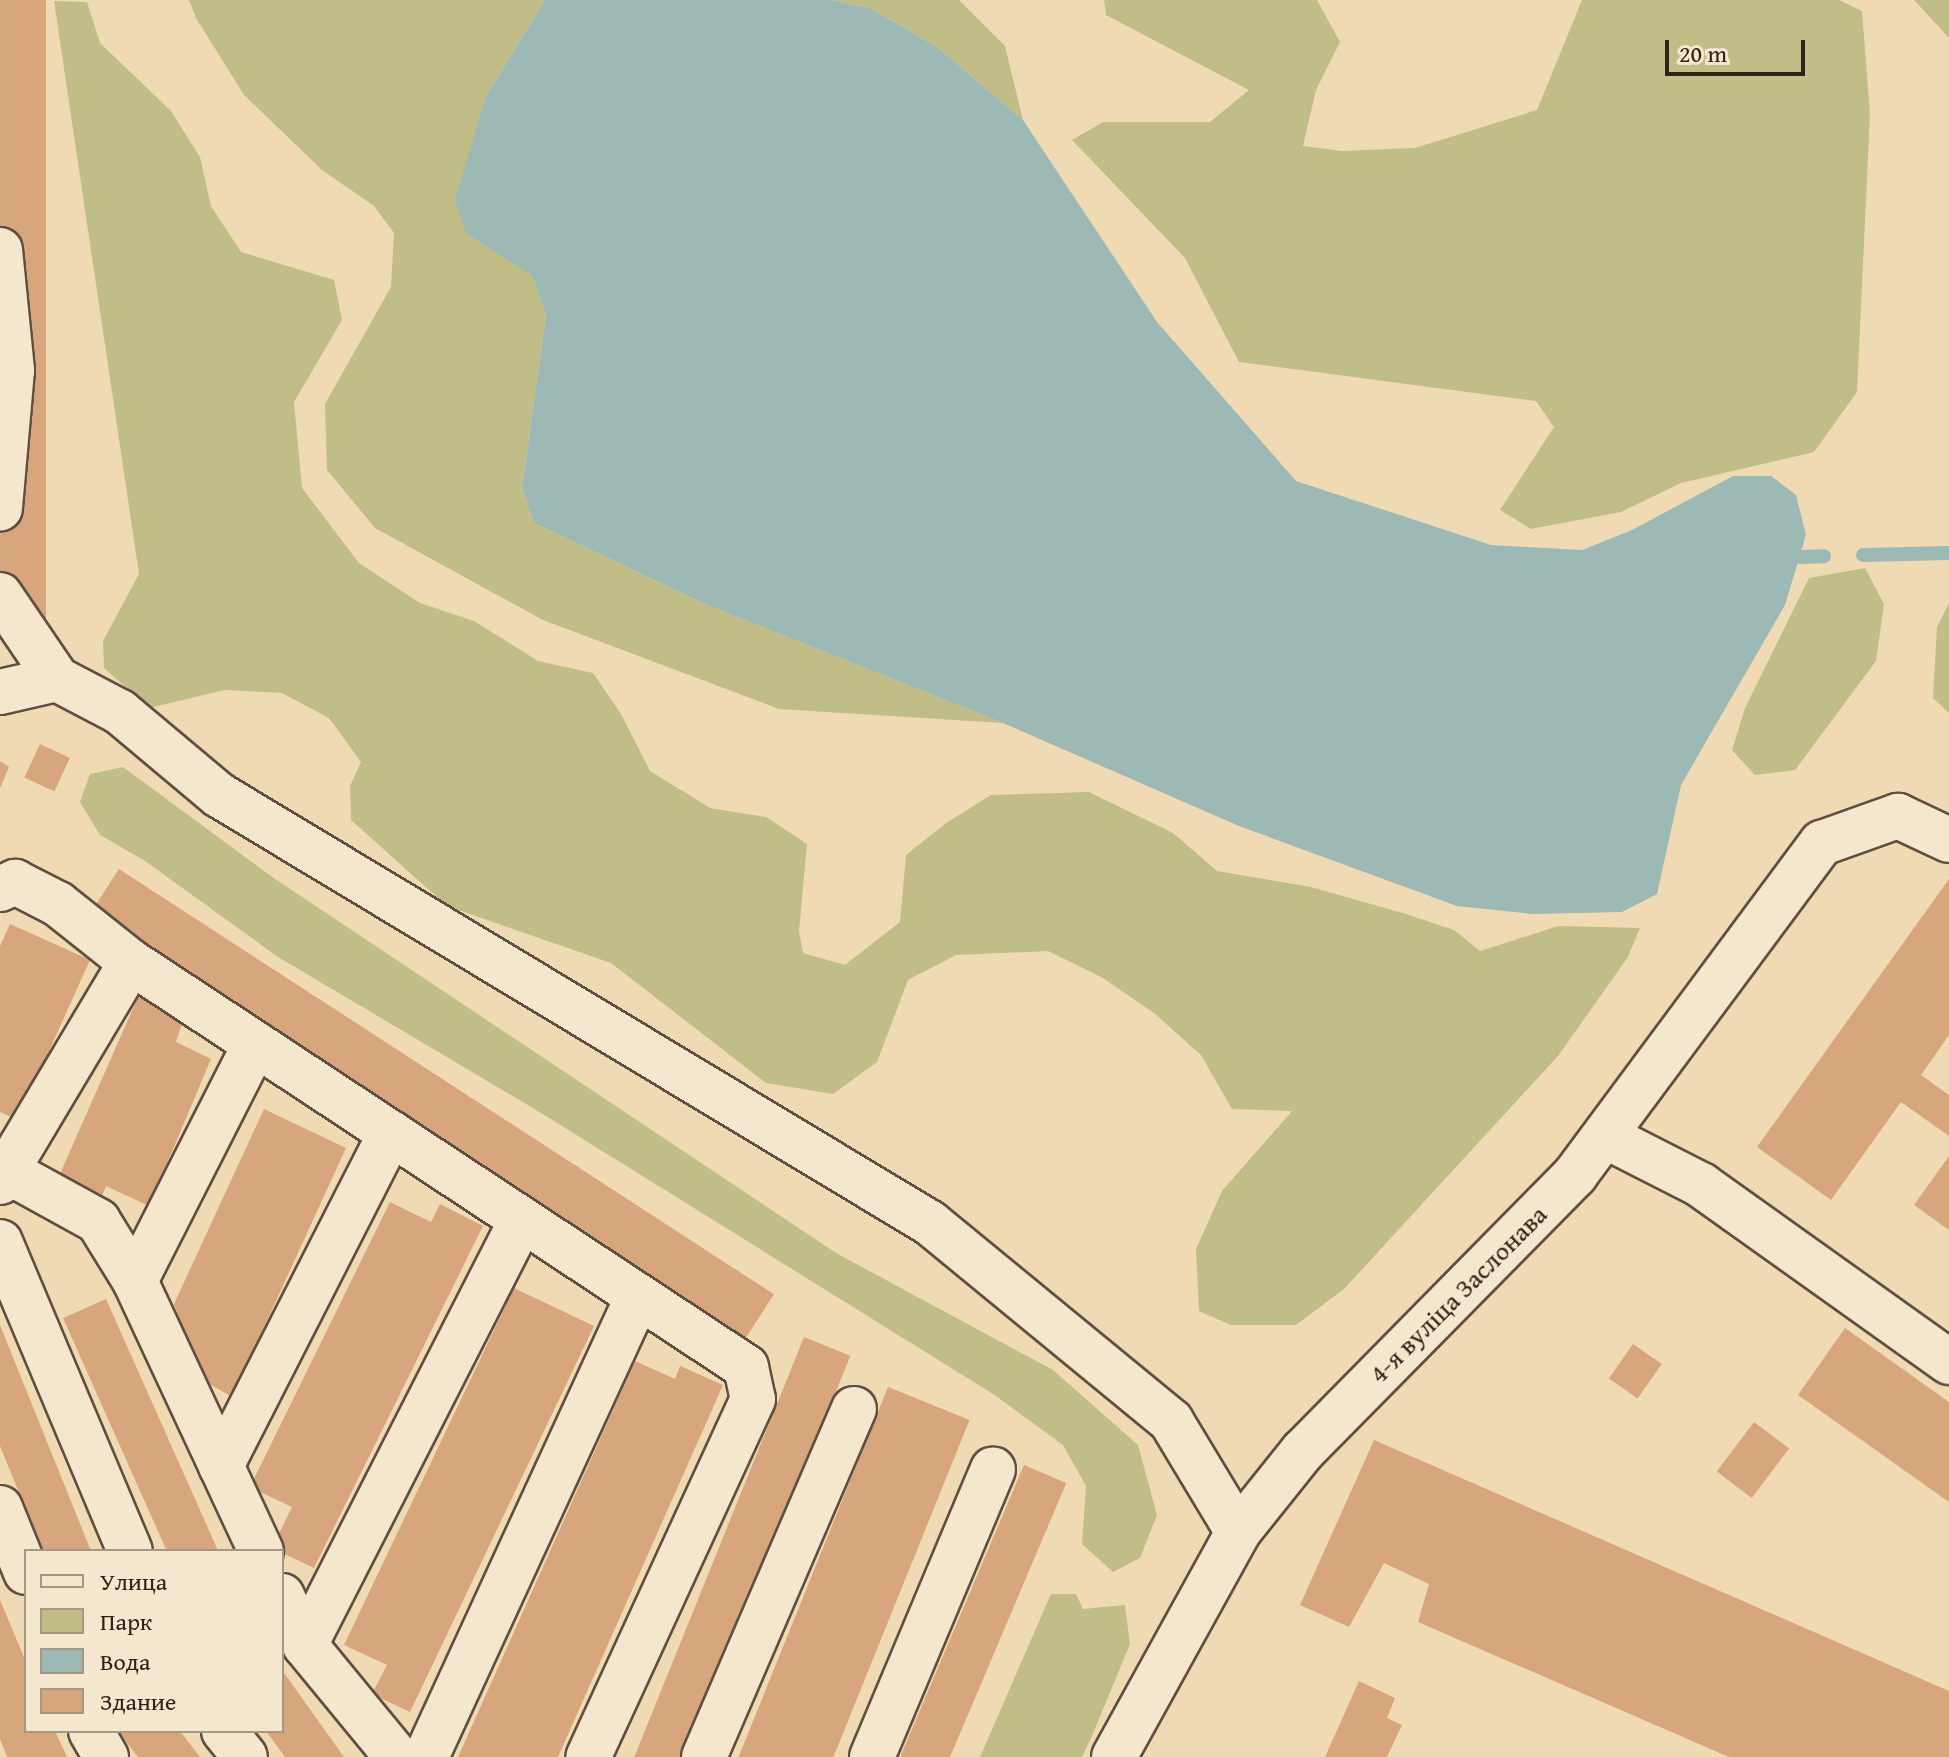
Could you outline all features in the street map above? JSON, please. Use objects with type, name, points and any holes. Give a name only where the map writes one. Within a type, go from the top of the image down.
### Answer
[{"type":"street","points":[[0,250],[12,370],[0,505]]},
{"type":"street","points":[[0,595],[57,679],[120,712],[219,795],[930,1223],[1171,1421],[1238,1532]]},
{"type":"street","points":[[0,692],[57,679]]},
{"type":"street","name":"4-я вуліца Заслонава","points":[[1114,1757],[1238,1532],[1303,1451],[1575,1175],[1822,843],[1898,816],[1949,840]]},
{"type":"street","points":[[0,889],[15,882],[58,904],[131,962],[746,1367],[753,1399],[588,1757]]},
{"type":"street","points":[[131,962],[2,1175],[98,1221],[135,1281],[260,1549]]},
{"type":"street","points":[[135,1281],[255,1044]]},
{"type":"street","points":[[221,1466],[391,1133]]},
{"type":"street","points":[[1605,1136],[1701,1185],[1949,1362]]},
{"type":"street","points":[[305,1645],[522,1220]]},
{"type":"street","points":[[0,1242],[129,1549]]},
{"type":"street","points":[[426,1757],[638,1296]]},
{"type":"street","points":[[704,1757],[854,1409]]},
{"type":"street","points":[[872,1757],[993,1469]]},
{"type":"street","points":[[0,1508],[24,1567]]},
{"type":"street","points":[[284,1600],[305,1645],[397,1757]]},
{"type":"street","points":[[92,1733],[106,1757]]},
{"type":"street","points":[[226,1733],[245,1757]]},
{"type":"green space","points":[[189,0],[545,0],[486,96],[466,234],[533,275],[546,316],[522,487],[534,523],[707,605],[1003,723],[779,709],[543,620],[375,528],[327,470],[325,404],[391,287],[394,233],[374,206],[322,170],[244,95],[196,18]]},
{"type":"green space","points":[[831,0],[959,0],[1005,46],[1023,120],[937,47],[870,8]]},
{"type":"green space","points":[[1104,0],[1317,0],[1340,42],[1316,90],[1303,146],[1342,151],[1415,148],[1537,110],[1582,0],[1839,0],[1862,11],[1870,114],[1857,392],[1814,452],[1681,483],[1621,512],[1531,529],[1500,510],[1554,427],[1536,401],[1239,362],[1185,258],[1072,140],[1103,122],[1210,122],[1249,90],[1106,15]]},
{"type":"green space","points":[[1949,0],[1949,38],[1915,1]]},
{"type":"green space","points":[[54,1],[87,2],[100,43],[171,111],[200,157],[211,206],[241,252],[334,280],[342,320],[294,402],[302,488],[359,563],[420,603],[474,621],[538,661],[593,673],[621,714],[650,771],[710,808],[766,817],[807,844],[799,931],[803,953],[845,965],[900,922],[906,855],[946,823],[991,795],[1089,792],[1173,833],[1217,871],[1311,887],[1406,914],[1454,930],[1480,951],[1558,926],[1640,928],[1628,957],[1558,1056],[1344,1289],[1296,1325],[1231,1325],[1199,1311],[1196,1249],[1222,1191],[1292,1111],[1232,1109],[1201,1055],[1154,1013],[1103,978],[1048,951],[956,955],[908,980],[877,1062],[833,1094],[766,1083],[611,963],[447,906],[351,820],[350,786],[361,762],[329,718],[282,693],[225,690],[149,708],[104,668],[103,641],[139,574]]},
{"type":"green space","points":[[1865,568],[1884,604],[1876,661],[1795,770],[1755,775],[1732,750],[1745,708],[1809,578]]},
{"type":"green space","points":[[1949,603],[1949,713],[1933,698],[1937,627]]},
{"type":"green space","points":[[123,767],[275,879],[836,1253],[1053,1370],[1138,1445],[1157,1515],[1140,1558],[1113,1572],[1082,1544],[1086,1486],[1063,1445],[993,1394],[533,1108],[278,957],[145,861],[100,835],[80,802],[90,774]]},
{"type":"green space","points":[[1051,1594],[1076,1594],[1083,1609],[1125,1605],[1130,1644],[1092,1736],[1082,1757],[980,1757]]},
{"type":"water","points":[[545,0],[831,0],[870,8],[937,47],[1023,120],[1157,322],[1296,481],[1491,545],[1582,550],[1632,530],[1733,476],[1771,476],[1796,495],[1806,535],[1785,605],[1681,785],[1657,894],[1622,912],[1532,914],[1457,906],[1239,826],[1003,723],[707,605],[534,523],[522,487],[546,316],[533,276],[466,234],[455,199],[486,96]]},
{"type":"building","points":[[0,0],[46,0],[46,626],[0,626]]},
{"type":"building","points":[[40,744],[70,758],[54,791],[24,778]]},
{"type":"building","points":[[0,761],[9,767],[0,788]]},
{"type":"building","points":[[119,869],[774,1294],[746,1338],[91,913]]},
{"type":"building","points":[[1949,879],[1949,1035],[1921,1075],[1949,1095],[1949,1136],[1901,1102],[1831,1200],[1757,1147]]},
{"type":"building","points":[[10,924],[90,960],[18,1120],[0,1112],[0,946]]},
{"type":"building","points":[[139,995],[185,1014],[176,1042],[211,1059],[149,1206],[106,1186],[102,1196],[59,1176]]},
{"type":"building","points":[[264,1109],[346,1148],[232,1397],[199,1378],[174,1304]]},
{"type":"building","points":[[1949,1156],[1949,1230],[1914,1205]]},
{"type":"building","points":[[390,1202],[431,1222],[440,1204],[483,1226],[314,1568],[284,1554],[284,1549],[272,1548],[292,1507],[250,1487]]},
{"type":"building","points":[[514,1288],[594,1326],[410,1712],[372,1694],[387,1665],[344,1645]]},
{"type":"building","points":[[106,1299],[217,1549],[166,1549],[63,1318]]},
{"type":"building","points":[[0,1325],[90,1549],[42,1549],[0,1446]]},
{"type":"building","points":[[1845,1328],[1949,1402],[1949,1502],[1798,1395]]},
{"type":"building","points":[[804,1337],[850,1356],[688,1757],[634,1757]]},
{"type":"building","points":[[1633,1344],[1662,1364],[1638,1398],[1609,1378]]},
{"type":"building","points":[[635,1361],[675,1379],[680,1366],[723,1385],[558,1757],[458,1757]]},
{"type":"building","points":[[888,1387],[970,1420],[833,1757],[739,1757]]},
{"type":"building","points":[[1754,1422],[1789,1448],[1752,1498],[1717,1472]]},
{"type":"building","points":[[1374,1440],[1949,1691],[1949,1757],[1729,1757],[1418,1622],[1429,1584],[1384,1563],[1349,1627],[1300,1605]]},
{"type":"building","points":[[1024,1465],[1066,1483],[950,1757],[901,1756]]},
{"type":"building","points":[[0,1600],[24,1657],[24,1733],[56,1733],[67,1757],[7,1757],[0,1739]]},
{"type":"building","points":[[284,1673],[344,1757],[285,1757],[267,1733],[284,1733]]},
{"type":"building","points":[[1359,1681],[1395,1698],[1387,1718],[1402,1725],[1387,1757],[1325,1757]]},
{"type":"building","points":[[120,1733],[182,1733],[200,1757],[138,1757]]},
{"type":"waterway","points":[[1863,555],[1949,553]]},
{"type":"waterway","points":[[1800,557],[1824,556]]}]
